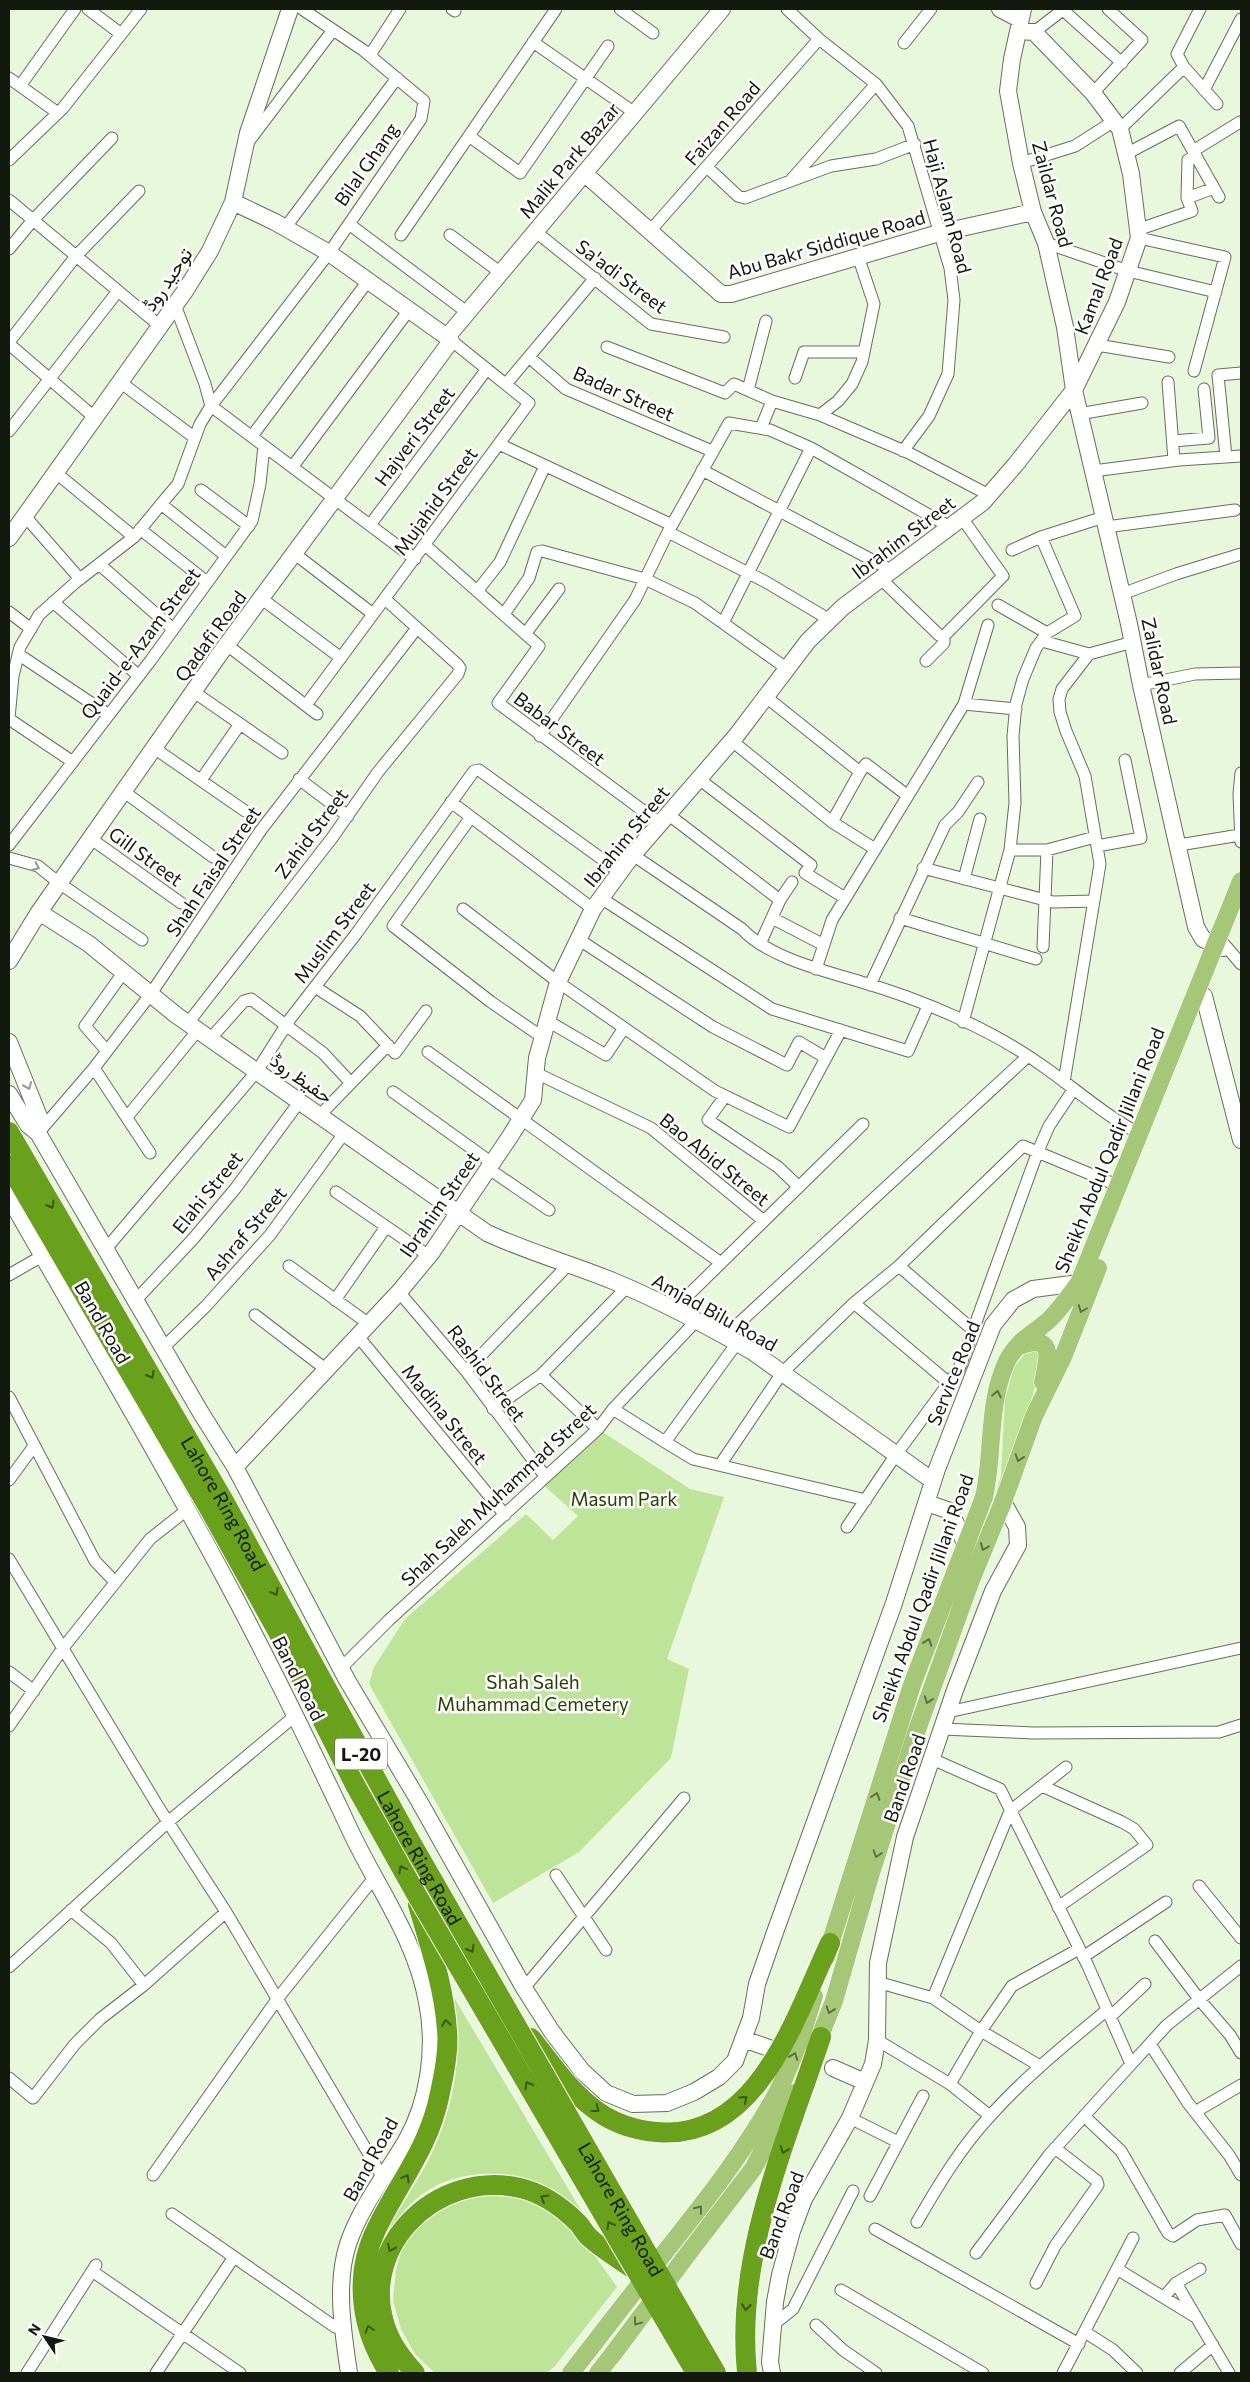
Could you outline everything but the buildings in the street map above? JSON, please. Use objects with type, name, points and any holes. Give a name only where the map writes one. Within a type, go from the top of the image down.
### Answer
[{"type":"highway","name":"Lahore Ring Road","points":[[9,1132],[224,1501],[360,1752],[505,2008],[716,2373]]},
{"type":"highway","name":"Lahore Ring Road","points":[[9,1165],[210,1510],[278,1632],[354,1783],[415,1892],[696,2373]]},
{"type":"highway","points":[[389,2373],[368,2329],[363,2302],[363,2276],[367,2254],[376,2230],[423,2147],[433,2120],[441,2085],[448,2032],[442,1990],[415,1892]]},
{"type":"highway","points":[[505,2008],[556,2071],[596,2110],[618,2123],[640,2130],[668,2133],[696,2128],[744,2101],[761,2082],[789,2031],[830,1943]]},
{"type":"highway","points":[[747,2373],[745,2321],[754,2249],[773,2182],[821,2037]]},
{"type":"highway","points":[[415,2373],[389,2336],[381,2298],[382,2276],[390,2250],[400,2231],[428,2204],[449,2193],[497,2184],[536,2193],[563,2209],[589,2238],[636,2271]]},
{"type":"highway","points":[[671,2329],[686,2373]]},
{"type":"main road","name":"توحید روڈ","points":[[9,538],[175,305],[210,251],[233,202],[245,146],[290,9]]},
{"type":"main road","name":"Malik Park Bazar","points":[[449,339],[468,312],[722,9]]},
{"type":"main road","points":[[1000,9],[1020,20],[1034,32]]},
{"type":"main road","name":"Zaildar Road","points":[[1020,20],[1008,91],[1033,212],[1046,243],[1065,327],[1074,390]]},
{"type":"main road","name":"Kamal Road","points":[[1034,32],[1093,93],[1117,125],[1126,154],[1138,234],[1128,271],[1097,345],[1074,390]]},
{"type":"main road","name":"Abu Bakr Siddique Road","points":[[584,173],[721,294],[731,294],[939,233],[1033,212]]},
{"type":"main road","points":[[233,202],[329,253],[449,339]]},
{"type":"main road","name":"Qadafi Road","points":[[9,961],[39,912],[123,791],[449,339]]},
{"type":"main road","name":"Zalidar Road","points":[[1074,390],[1133,642],[1196,927],[1203,939],[1221,946]]},
{"type":"main road","name":"Ibrahim Street","points":[[236,1467],[328,1371],[429,1256],[522,1118],[533,1100],[542,1037],[558,982],[597,903],[633,855],[732,741],[808,641],[830,620],[886,574],[956,523],[989,495],[1074,390]]},
{"type":"main road","name":"Sheikh Abdul Qadir Jillani Road","points":[[1221,946],[1241,882]]},
{"type":"main road","name":"Sheikh Abdul Qadir Jillani Road","points":[[571,2373],[720,2183],[777,2092],[791,2063],[807,2019],[912,1685],[984,1497],[989,1477],[997,1392],[1007,1362],[1024,1337],[1049,1320],[1079,1283],[1200,994],[1241,905]]},
{"type":"main road","name":"حفیظ روڈ","points":[[39,912],[89,944],[150,995],[199,1031],[345,1132],[458,1214]]},
{"type":"main road","points":[[1200,994],[1238,1114],[1241,1140]]},
{"type":"main road","name":"Sheikh Abdul Qadir Jillani Road","points":[[598,2373],[753,2169],[786,2110],[821,2037],[917,1730],[971,1580],[1003,1502],[1034,1416],[1063,1357],[1200,994]]},
{"type":"main road","name":"Band Road","points":[[9,1042],[40,1119],[38,1133]]},
{"type":"main road","name":"Band Road","points":[[9,1094],[28,1125],[38,1133],[135,1301],[236,1467],[340,1668],[419,1801],[524,1988],[552,2032],[582,2071],[606,2093],[633,2104],[667,2103],[710,2082],[735,2061],[751,2018],[757,1984],[768,1952],[894,1603],[927,1503]]},
{"type":"main road","points":[[10,1198],[61,1172]]},
{"type":"main road","name":"Band Road","points":[[10,1198],[188,1509],[296,1716],[374,1878],[410,1945],[428,2002],[430,2053],[425,2093],[408,2137],[366,2205],[349,2242],[342,2267],[341,2301],[349,2373]]},
{"type":"main road","name":"Amjad Bilu Road","points":[[458,1214],[487,1233],[513,1245],[627,1287],[674,1309],[732,1340],[782,1373],[895,1456],[933,1481]]},
{"type":"main road","name":"Service Road","points":[[927,1503],[933,1481],[965,1393],[993,1325],[1013,1300],[1033,1289],[1079,1283]]},
{"type":"main road","points":[[1017,1347],[1031,1342],[1042,1344],[1047,1350],[1049,1358],[1034,1416]]},
{"type":"main road","name":"Band Road","points":[[772,2373],[770,2362],[773,2325],[780,2275],[795,2223],[804,2198],[850,2118],[873,2064],[877,2040],[878,1963],[905,1837],[948,1712],[993,1592],[1018,1545],[1018,1527],[1003,1502]]},
{"type":"main road","points":[[927,1503],[950,1511],[965,1543]]},
{"type":"main road","points":[[743,2039],[769,2048]]},
{"type":"main road","points":[[833,2068],[865,2082]]},
{"type":"street","points":[[20,86],[75,9]]},
{"type":"street","points":[[88,9],[121,34]]},
{"type":"street","points":[[9,160],[58,113],[141,9]]},
{"type":"street","name":"Bilal Ghang","points":[[9,718],[10,695],[18,654],[39,615],[137,533],[178,484],[195,438],[211,406],[329,253],[421,120],[424,101],[370,55],[302,9]]},
{"type":"street","points":[[370,55],[400,9]]},
{"type":"street","points":[[401,234],[556,9]]},
{"type":"street","points":[[620,9],[653,33]]},
{"type":"street","name":"Haji Aslam Road","points":[[787,9],[819,39],[876,84],[908,126],[915,144],[950,268],[954,300],[948,374],[929,416],[903,451]]},
{"type":"street","points":[[904,42],[931,9]]},
{"type":"street","points":[[1034,32],[1064,9],[1122,62]]},
{"type":"street","points":[[1093,93],[1142,40],[1108,9]]},
{"type":"street","points":[[1200,9],[1177,54],[1184,67],[1217,104]]},
{"type":"street","points":[[1204,90],[1241,19]]},
{"type":"street","points":[[245,146],[333,30]]},
{"type":"street","name":"Faizan Road","points":[[650,231],[819,39]]},
{"type":"street","points":[[533,42],[635,113]]},
{"type":"street","points":[[469,136],[520,173],[608,46]]},
{"type":"street","points":[[1022,163],[1075,146],[1117,125],[1184,67]]},
{"type":"street","points":[[9,78],[58,113]]},
{"type":"street","points":[[285,228],[397,78]]},
{"type":"street","points":[[790,181],[876,84]]},
{"type":"street","points":[[1138,234],[1192,211],[1188,198],[1188,160],[1195,153],[1240,122]]},
{"type":"street","points":[[1126,154],[1179,126],[1217,192],[1188,198]]},
{"type":"street","points":[[9,249],[33,220],[112,138]]},
{"type":"street","points":[[707,167],[742,198],[831,166],[876,159],[915,144]]},
{"type":"street","points":[[94,417],[9,343],[76,256],[139,191]]},
{"type":"street","points":[[9,200],[160,326]]},
{"type":"street","points":[[349,224],[468,312]]},
{"type":"street","name":"Sa'adi Street","points":[[536,232],[652,324],[724,337]]},
{"type":"street","points":[[1138,234],[1225,257],[1194,371]]},
{"type":"street","points":[[450,235],[501,273]]},
{"type":"street","points":[[1046,243],[1128,271],[1216,292]]},
{"type":"street","points":[[820,415],[838,401],[852,384],[864,352],[874,304],[858,256]]},
{"type":"street","points":[[506,384],[595,278]]},
{"type":"street","points":[[252,436],[368,281]]},
{"type":"street","points":[[9,431],[118,291]]},
{"type":"street","points":[[175,305],[205,384],[211,406],[415,558]]},
{"type":"street","points":[[293,466],[409,310]]},
{"type":"street","points":[[748,390],[766,321]]},
{"type":"street","name":"Mujahid Street","points":[[306,704],[530,403],[449,339]]},
{"type":"street","points":[[1097,345],[1169,357]]},
{"type":"street","points":[[606,347],[725,393],[734,384],[772,401],[820,415],[903,451],[989,495]]},
{"type":"street","points":[[795,378],[804,352],[864,352]]},
{"type":"street","name":"Badar Street","points":[[529,357],[566,388],[712,451]]},
{"type":"street","name":"Hajveri Street","points":[[370,525],[487,369]]},
{"type":"street","points":[[1226,457],[1218,376],[1241,373]]},
{"type":"street","points":[[120,382],[195,438]]},
{"type":"street","points":[[1168,382],[1174,460]]},
{"type":"street","points":[[1173,441],[1209,438],[1204,389]]},
{"type":"street","points":[[761,428],[772,401]]},
{"type":"street","points":[[1079,414],[1142,403]]},
{"type":"street","points":[[540,736],[635,600],[670,528],[729,423],[770,430],[811,448],[956,523],[1004,576],[944,636],[944,643],[926,662]]},
{"type":"street","points":[[499,444],[670,528],[830,620]]},
{"type":"street","name":"Quaid-e-Azam Street","points":[[9,845],[139,676],[249,526],[252,521],[260,484],[264,446]]},
{"type":"street","points":[[723,623],[811,448]]},
{"type":"street","points":[[1093,472],[1174,460],[1241,456]]},
{"type":"street","points":[[478,590],[500,562],[545,466]]},
{"type":"street","points":[[702,470],[781,510],[886,574],[939,636],[944,636]]},
{"type":"street","points":[[55,472],[207,582]]},
{"type":"street","points":[[201,490],[249,526]]},
{"type":"street","points":[[161,504],[226,556]]},
{"type":"street","points":[[1012,550],[1041,537],[1105,522],[1235,510]]},
{"type":"street","points":[[24,515],[80,579]]},
{"type":"street","points":[[963,1022],[1010,850],[1015,803],[1013,736],[1016,709],[1023,679],[1036,648],[1044,637],[1075,616],[1041,537]]},
{"type":"street","name":"Babar Street","points":[[425,545],[539,646],[498,703],[540,736],[665,819],[780,900]]},
{"type":"street","points":[[504,614],[529,578],[537,552],[542,551],[645,578],[695,603],[786,668]]},
{"type":"street","points":[[295,554],[373,614]]},
{"type":"street","points":[[1122,594],[1176,574],[1241,554]]},
{"type":"street","points":[[99,564],[173,629]]},
{"type":"street","points":[[526,634],[559,589]]},
{"type":"street","points":[[262,599],[341,658]]},
{"type":"street","points":[[384,599],[417,628]]},
{"type":"street","points":[[53,602],[139,676]]},
{"type":"street","points":[[998,605],[1044,637],[1089,654],[1133,642]]},
{"type":"street","points":[[9,612],[31,629]]},
{"type":"street","points":[[816,968],[832,920],[964,704],[988,625]]},
{"type":"street","name":"Zahid Street","points":[[126,1117],[199,1031],[378,772],[458,674],[460,668],[458,664],[417,628]]},
{"type":"street","name":"Shah Faisal Street","points":[[38,1133],[94,1068],[150,995],[261,830],[417,628]]},
{"type":"street","points":[[227,645],[317,714]]},
{"type":"street","points":[[18,654],[109,714]]},
{"type":"street","points":[[1064,1082],[1100,864],[1085,776],[1063,721],[1059,699],[1062,689],[1089,654]]},
{"type":"street","points":[[1141,685],[1195,674],[1241,673]]},
{"type":"street","points":[[194,692],[282,753]]},
{"type":"street","points":[[765,696],[860,772]]},
{"type":"street","points":[[964,704],[1016,709]]},
{"type":"street","points":[[9,718],[73,762]]},
{"type":"street","points":[[201,780],[240,724]]},
{"type":"street","points":[[732,741],[832,822],[875,849]]},
{"type":"street","points":[[154,748],[245,811]]},
{"type":"street","points":[[1010,850],[1047,850],[1096,842],[1141,838],[1125,760]]},
{"type":"street","points":[[832,822],[866,764],[908,796]]},
{"type":"street","name":"Muslim Street","points":[[105,1250],[257,1071],[287,1024],[474,771],[479,770],[620,872]]},
{"type":"street","points":[[1179,845],[1240,839],[1239,794],[1241,773]]},
{"type":"street","points":[[299,779],[348,816]]},
{"type":"street","points":[[699,779],[811,866],[805,874],[845,898]]},
{"type":"street","points":[[870,985],[923,868],[945,825],[958,812],[978,782]]},
{"type":"street","points":[[123,791],[213,857]]},
{"type":"street","points":[[451,802],[597,903],[772,1009],[908,1052],[928,1006]]},
{"type":"street","points":[[471,817],[393,926],[491,1002],[542,1037]]},
{"type":"street","points":[[964,879],[980,819]]},
{"type":"street","name":"Gill Street","points":[[90,838],[181,903]]},
{"type":"street","points":[[1043,947],[1047,850]]},
{"type":"street","points":[[633,855],[742,929],[754,942],[816,968],[928,1006],[963,1022],[1027,1057],[1119,1123],[1140,1134]]},
{"type":"street","points":[[9,858],[38,866],[59,883],[142,940]]},
{"type":"street","points":[[923,868],[1046,900],[1094,901]]},
{"type":"street","points":[[760,944],[780,900],[792,882]]},
{"type":"street","points":[[463,909],[558,982],[725,1096],[789,1127],[841,1030]]},
{"type":"street","points":[[772,918],[824,945]]},
{"type":"street","points":[[900,918],[1036,958]]},
{"type":"street","points":[[578,939],[713,1027],[786,1065],[799,1042],[826,1058]]},
{"type":"street","points":[[1221,946],[1240,961]]},
{"type":"street","points":[[106,1051],[85,1026],[123,973]]},
{"type":"street","points":[[315,987],[360,1016],[395,1053],[426,1011]]},
{"type":"street","points":[[199,1031],[247,998],[287,1024],[323,1052],[351,1083]]},
{"type":"street","points":[[546,1020],[606,1055],[624,1028]]},
{"type":"street","points":[[320,1115],[388,1045]]},
{"type":"street","points":[[428,1052],[722,1263]]},
{"type":"street","points":[[665,1442],[732,1340],[1027,1057]]},
{"type":"street","points":[[94,1068],[150,1153]]},
{"type":"street","name":"Bao Abid Street","points":[[536,1073],[650,1128],[764,1222]]},
{"type":"street","points":[[847,1527],[895,1456],[959,1369],[1038,1152],[1049,1126],[1073,1090]]},
{"type":"street","points":[[393,1092],[550,1210]]},
{"type":"street","points":[[725,1096],[708,1120],[778,1167],[799,1188]]},
{"type":"street","name":"Elahi Street","points":[[135,1301],[193,1239],[235,1189],[300,1101]]},
{"type":"street","points":[[674,1309],[864,1124]]},
{"type":"street","name":"Ashraf Street","points":[[163,1348],[206,1306],[270,1235],[345,1132]]},
{"type":"street","points":[[720,1465],[782,1373],[854,1304],[899,1266],[1023,1146],[1119,1186]]},
{"type":"street","points":[[336,1192],[429,1256]]},
{"type":"street","points":[[335,1300],[386,1227]]},
{"type":"street","points":[[9,1276],[42,1256]]},
{"type":"street","points":[[466,1370],[568,1265]]},
{"type":"street","name":"Madina Street","points":[[289,1266],[335,1300],[363,1329],[505,1515]]},
{"type":"street","points":[[899,1266],[973,1330]]},
{"type":"street","points":[[493,1409],[541,1375],[627,1287]]},
{"type":"street","name":"Rashid Street","points":[[399,1292],[466,1370],[493,1409],[545,1476]]},
{"type":"street","points":[[854,1304],[949,1383]]},
{"type":"street","points":[[255,1315],[328,1371]]},
{"type":"street","name":"Shah Saleh Muhammad Street","points":[[340,1668],[389,1620],[598,1429],[613,1409],[696,1321]]},
{"type":"street","points":[[541,1375],[598,1429]]},
{"type":"street","points":[[9,1397],[95,1562],[115,1582]]},
{"type":"street","points":[[613,1409],[693,1459],[866,1500]]},
{"type":"street","points":[[9,1480],[34,1446]]},
{"type":"street","points":[[11,1719],[34,1691],[63,1648],[150,1539],[188,1509]]},
{"type":"street","points":[[9,1558],[168,1822],[278,1998],[383,2178]]},
{"type":"street","points":[[948,1712],[1241,1648]]},
{"type":"street","points":[[9,1672],[34,1691]]},
{"type":"street","points":[[9,1967],[168,1822],[296,1716]]},
{"type":"street","points":[[942,1729],[1034,1733],[1219,1732],[1241,1725]]},
{"type":"street","points":[[932,1759],[1000,1789],[1081,1953],[1131,2064]]},
{"type":"street","points":[[933,1998],[1010,1811],[1066,1767]]},
{"type":"street","points":[[1042,1786],[1122,1822],[1134,1830],[1146,1845],[1058,1907]]},
{"type":"street","points":[[524,1988],[684,1798]]},
{"type":"street","points":[[556,1875],[606,1950]]},
{"type":"street","points":[[153,2175],[278,1998],[374,1878]]},
{"type":"street","points":[[1199,1886],[1241,1938]]},
{"type":"street","points":[[950,2084],[981,2031],[1012,1986],[1081,1953],[1166,1902]]},
{"type":"street","points":[[71,1910],[111,1943],[144,1985]]},
{"type":"street","points":[[9,2078],[33,2098],[76,2044],[100,2019],[144,1985],[226,1912]]},
{"type":"street","points":[[1154,1941],[1230,2035],[1241,2053]]},
{"type":"street","points":[[976,2253],[1005,2212],[1056,2148],[1167,2025],[1241,1966]]},
{"type":"street","points":[[877,1982],[933,1998],[981,2031],[1040,2066]]},
{"type":"street","points":[[917,2222],[947,2171],[990,2116],[1040,2066],[1145,1984]]},
{"type":"street","points":[[877,2040],[950,2084],[990,2116]]},
{"type":"street","points":[[1150,2044],[1195,2112],[1229,2155],[1241,2175]]},
{"type":"street","points":[[1195,2112],[1241,2085]]},
{"type":"street","points":[[870,2196],[923,2096]]},
{"type":"street","points":[[1084,2116],[1121,2151],[1168,2233],[1173,2236],[1197,2220],[1225,2215],[1241,2244]]},
{"type":"street","points":[[850,2118],[898,2142]]},
{"type":"street","points":[[1036,2284],[1055,2246],[1098,2185],[1056,2148]]},
{"type":"street","points":[[773,2325],[793,2309],[853,2191]]},
{"type":"street","points":[[172,2214],[335,2327],[344,2328]]},
{"type":"street","points":[[875,2229],[1079,2344]]},
{"type":"street","points":[[1063,2373],[1132,2238]]},
{"type":"street","points":[[156,2373],[234,2257]]},
{"type":"street","points":[[27,2373],[94,2268],[240,2373]]},
{"type":"street","points":[[1117,2269],[1196,2318]]},
{"type":"street","points":[[1164,2297],[1176,2283],[1200,2269]]},
{"type":"street","points":[[1176,2283],[1229,2373]]},
{"type":"street","points":[[841,2290],[983,2373]]},
{"type":"street","points":[[816,2325],[842,2350],[876,2373]]},
{"type":"street","points":[[1085,2332],[1114,2350],[1137,2373]]},
{"type":"street","points":[[1180,2373],[1213,2345]]},
{"type":"green space","points":[[1038,1349],[1041,1368],[1027,1413],[988,1520],[1001,1476],[1005,1399],[1014,1367],[1028,1350]]},
{"type":"green space","name":"Shah Saleh Muhammad Cemetery","points":[[598,1429],[690,1489],[724,1497],[667,1659],[689,1669],[671,1758],[579,1852],[493,1903],[369,1684],[374,1667],[405,1619],[526,1514],[553,1540],[578,1516],[541,1483]]},
{"type":"green space","points":[[450,1991],[582,2212],[558,2195],[525,2178],[512,2175],[480,2174],[446,2181],[417,2198],[405,2210],[385,2241],[381,2241],[434,2149],[451,2099],[457,2064],[457,2047],[456,2024]]},
{"type":"green space","points":[[510,2192],[559,2215],[592,2252],[617,2287],[555,2366],[546,2373],[435,2373],[415,2354],[401,2329],[393,2300],[396,2270],[401,2252],[410,2233],[448,2201]]},
{"type":"park label","name":"Masum Park","points":[[624,1498]]}]
